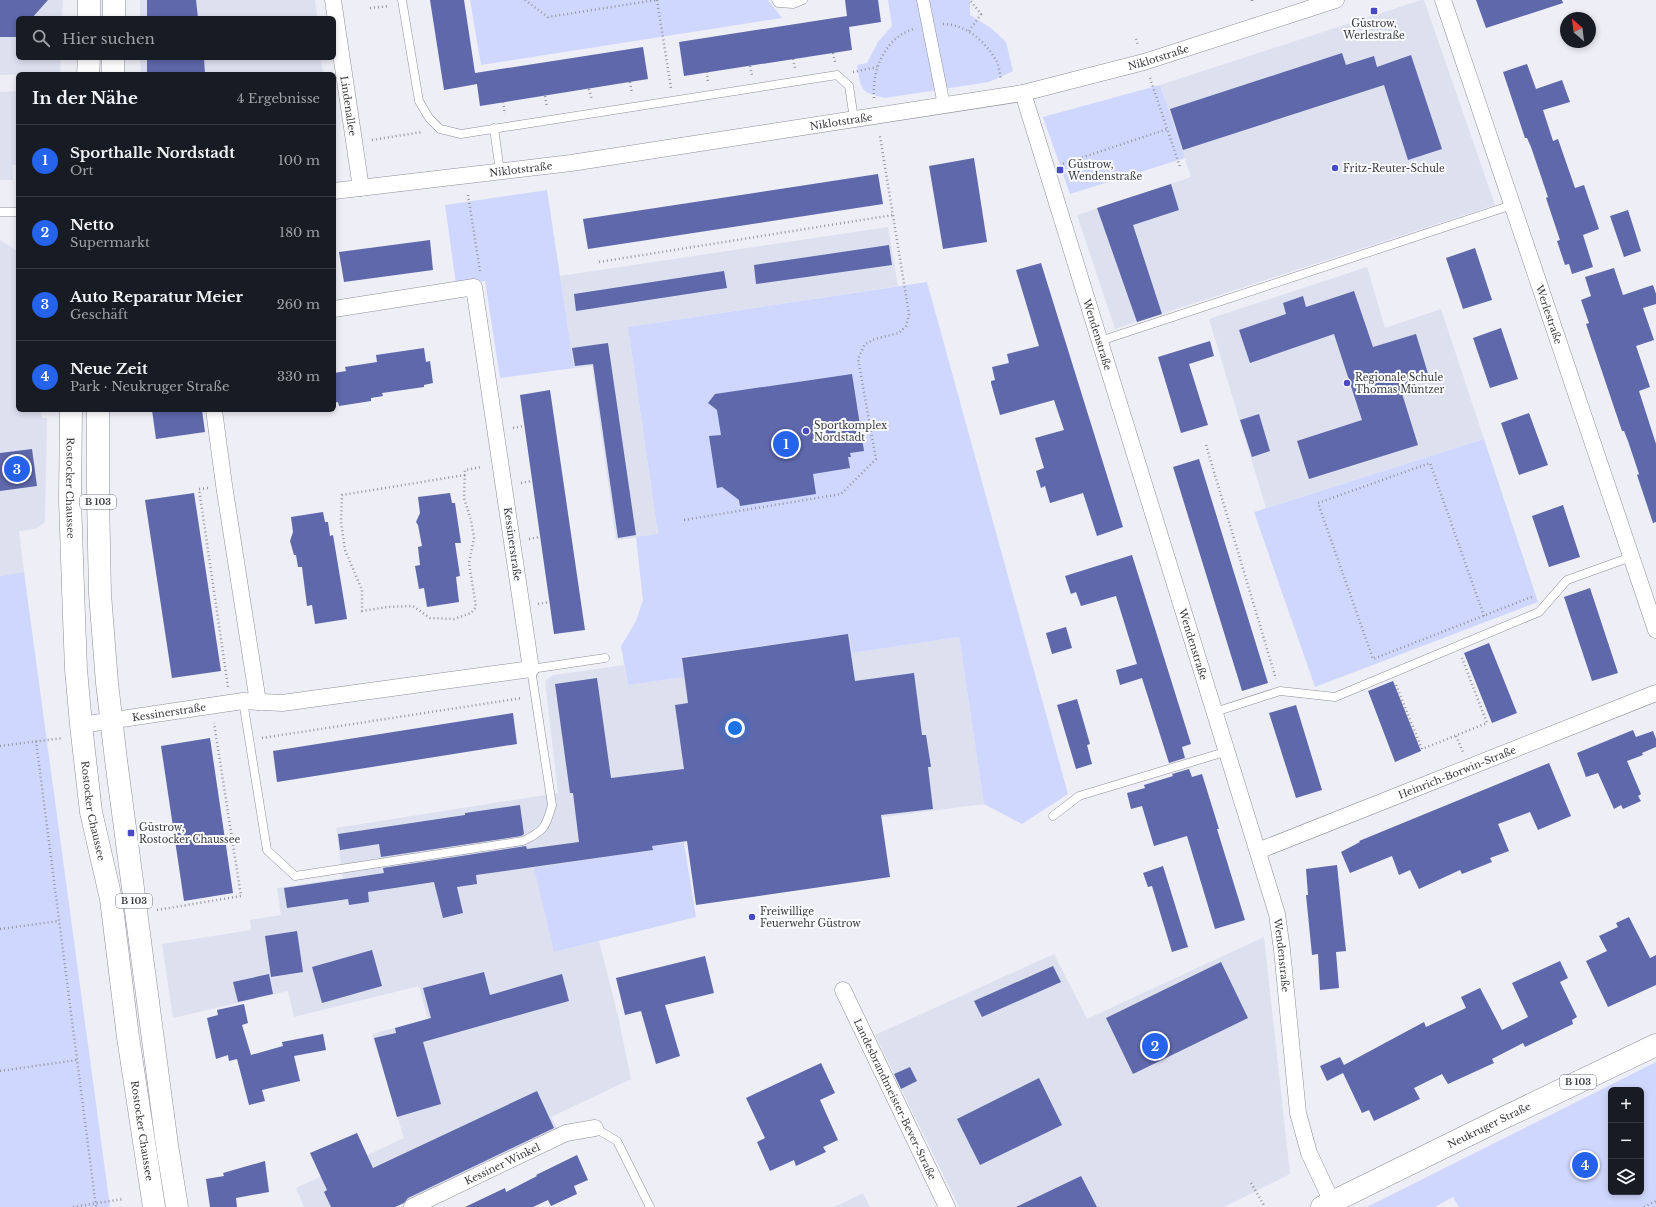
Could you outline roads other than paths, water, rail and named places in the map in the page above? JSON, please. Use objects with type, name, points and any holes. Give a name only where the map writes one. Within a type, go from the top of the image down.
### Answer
[{"type":"main road","points":[[89,0],[89,16]]},
{"type":"main road","points":[[114,0],[114,16]]},
{"type":"main road","points":[[88,72],[89,60]]},
{"type":"main road","points":[[113,60],[113,72]]},
{"type":"main road","name":"Rostocker Chaussee","points":[[71,412],[70,500],[76,669],[81,725],[91,812],[110,899],[128,1037],[154,1207]]},
{"type":"main road","name":"B 103","points":[[98,412],[100,594],[111,720],[166,1137],[177,1207]]},
{"type":"main road","name":"Neukruger Straße","points":[[1327,1205],[1508,1115],[1656,1045]]},
{"type":"street","name":"Lindenallee","points":[[333,0],[335,16]]},
{"type":"street","points":[[923,0],[944,105]]},
{"type":"street","name":"Niklotstraße","points":[[336,191],[571,163],[1023,93],[1144,62],[1336,0]]},
{"type":"street","name":"Werlestraße","points":[[1443,0],[1656,630]]},
{"type":"street","name":"Lindenallee","points":[[336,20],[361,188]]},
{"type":"street","name":"Wendenstraße","points":[[1023,93],[1277,914],[1282,950],[1298,1114],[1309,1153],[1327,1205]]},
{"type":"street","name":"Kessinerstraße","points":[[81,725],[244,702],[282,703],[531,669],[474,287],[336,309]]},
{"type":"street","points":[[214,412],[224,485],[244,702]]},
{"type":"street","name":"Heinrich-Borwin-Straße","points":[[1258,851],[1656,694]]},
{"type":"street","name":"Landesbrandmeister-Bever-Straße","points":[[843,990],[947,1207]]},
{"type":"street","name":"Kessiner Winkel","points":[[422,1205],[566,1133],[595,1128]]},
{"type":"lane","points":[[776,0],[778,3],[793,4],[803,0]]},
{"type":"lane","points":[[402,2],[419,101],[429,118],[440,129],[461,134],[837,75],[849,86],[854,119]]},
{"type":"lane","points":[[494,128],[500,172]]},
{"type":"lane","points":[[1100,341],[1512,205]]},
{"type":"lane","points":[[0,212],[16,212]]},
{"type":"lane","points":[[1215,712],[1280,691],[1335,697],[1539,612],[1567,580],[1631,557]]},
{"type":"lane","points":[[244,702],[268,850],[295,876],[523,841],[539,833],[548,822],[552,805],[531,669],[606,658]]},
{"type":"lane","points":[[1053,816],[1079,796],[1228,752]]},
{"type":"lane","points":[[595,1128],[617,1141],[650,1207]]},
{"type":"place","name":"Güstrow, Werlestraße","points":[[1374,11]]},
{"type":"place","name":"Fritz-Reuter-Schule","points":[[1335,168]]},
{"type":"place","name":"Güstrow, Wendenstraße","points":[[1060,170]]},
{"type":"place","name":"Regionale Schule Thomas Müntzer","points":[[1347,383]]},
{"type":"place","name":"Sportkomplex Nordstadt","points":[[806,431]]},
{"type":"place","name":"Sporthalle Nordstadt","points":[[786,444]]},
{"type":"place","name":"Auto Reparatur Meier","points":[[17,469]]},
{"type":"place","name":"Güstrow, Rostocker Chaussee","points":[[131,833]]},
{"type":"place","name":"Freiwillige Feuerwehr Güstrow","points":[[752,917]]},
{"type":"place","name":"Netto","points":[[1155,1046]]},
{"type":"place","name":"Neue Zeit","points":[[1585,1165]]}]
